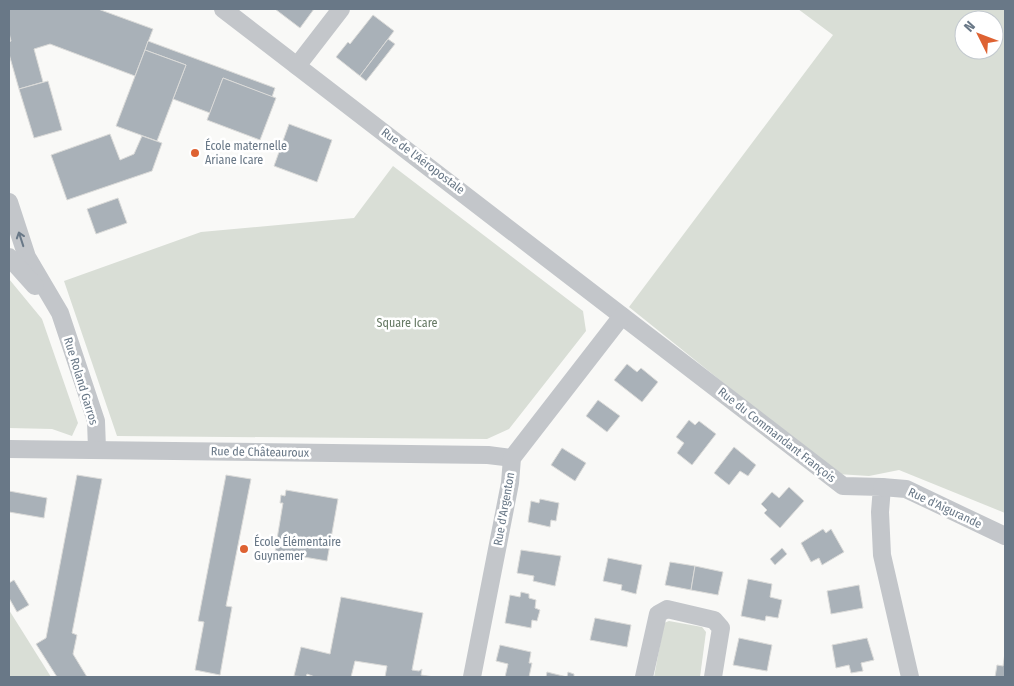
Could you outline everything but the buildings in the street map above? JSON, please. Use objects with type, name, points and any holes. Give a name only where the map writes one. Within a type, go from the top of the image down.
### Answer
[{"type":"street","name":"Rue de l'Aéropostale","points":[[225,9],[622,316]]},
{"type":"street","points":[[297,66],[341,9]]},
{"type":"street","name":"Rue Roland Garros","points":[[9,202],[27,257],[60,313],[96,421],[97,449]]},
{"type":"street","name":"Rue Roland Garros","points":[[9,257],[60,313]]},
{"type":"street","name":"Rue d'Argenton","points":[[472,677],[510,483],[512,458],[622,316]]},
{"type":"street","name":"Rue du Commandant François","points":[[622,316],[843,486],[882,487]]},
{"type":"street","name":"Rue de Châteauroux","points":[[9,449],[488,455],[512,458]]},
{"type":"street","points":[[882,487],[880,512],[882,555],[910,677]]},
{"type":"street","name":"Rue d'Aigurande","points":[[882,487],[906,489],[1005,536]]},
{"type":"street","points":[[644,677],[658,614],[662,610],[667,609],[714,620],[718,623],[720,628],[713,677]]},
{"type":"green space","points":[[798,9],[1005,9],[1005,513],[899,470],[869,476],[837,474],[629,307],[833,35]]},
{"type":"green space","name":"Square Icare","points":[[393,166],[583,311],[586,331],[509,429],[487,439],[117,436],[64,281],[201,232],[354,218]]},
{"type":"green space","points":[[9,279],[42,319],[78,423],[72,436],[52,429],[9,428]]},
{"type":"green space","points":[[9,610],[51,677],[9,677]]},
{"type":"green space","points":[[669,621],[702,627],[706,632],[700,677],[654,677],[664,623]]},
{"type":"place","name":"École maternelle Ariane Icare","points":[[195,153]]},
{"type":"place","name":"École Élémentaire Guynemer","points":[[244,549]]}]
